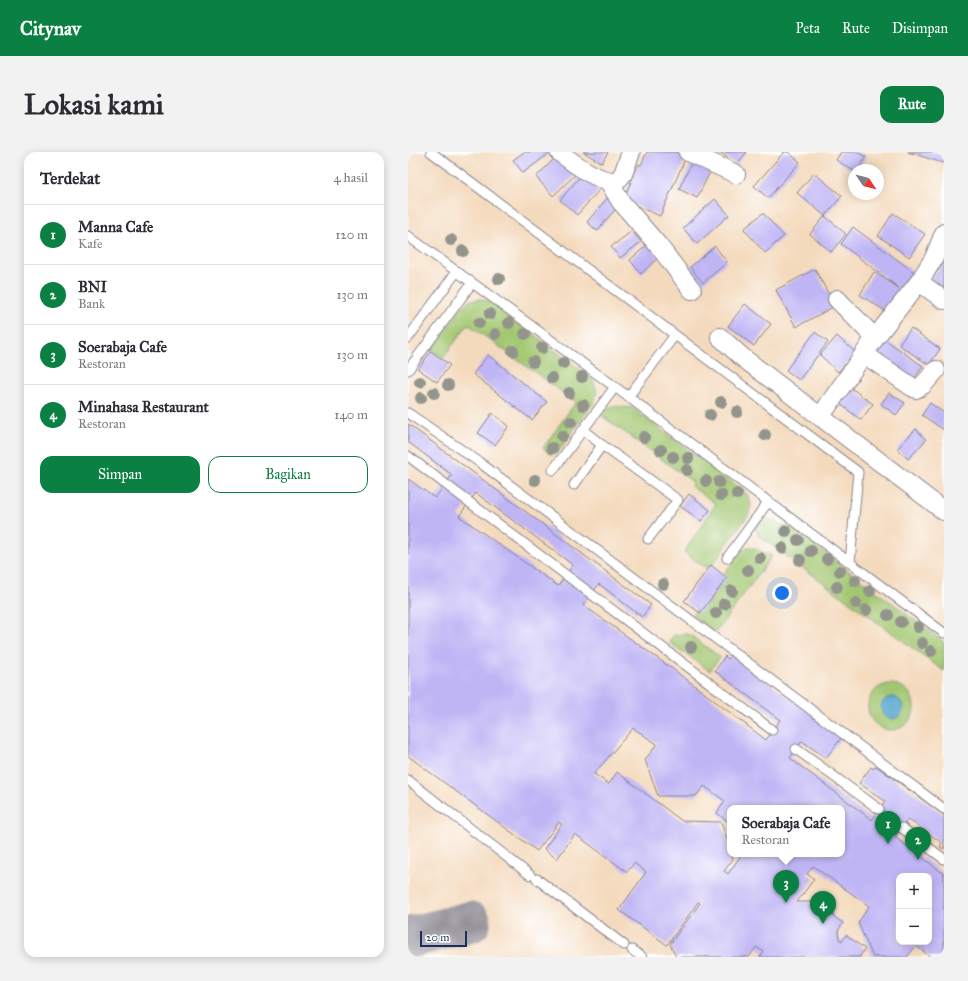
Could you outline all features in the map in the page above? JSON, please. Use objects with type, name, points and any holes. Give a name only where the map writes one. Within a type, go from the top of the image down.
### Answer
[{"type":"street","points":[[559,152],[575,165],[609,182],[618,181],[623,174],[631,152]]},
{"type":"street","points":[[688,152],[736,174]]},
{"type":"street","points":[[609,182],[620,202],[658,245],[692,290]]},
{"type":"street","points":[[820,417],[864,354],[919,282],[934,258],[944,233]]},
{"type":"street","points":[[919,282],[944,300]]},
{"type":"street","points":[[837,299],[876,338]]},
{"type":"street","points":[[720,337],[742,357],[944,511]]},
{"type":"street","points":[[864,354],[912,388],[916,389],[923,385],[936,370]]},
{"type":"lane","points":[[431,152],[858,472],[850,562]]},
{"type":"lane","points":[[408,236],[615,387],[944,633]]},
{"type":"lane","points":[[408,338],[457,271]]},
{"type":"lane","points":[[408,370],[472,283]]},
{"type":"lane","points":[[628,398],[675,335]]},
{"type":"lane","points":[[553,470],[615,387]]},
{"type":"lane","points":[[408,412],[479,462],[944,808]]},
{"type":"lane","points":[[583,430],[678,500],[648,540]]},
{"type":"lane","points":[[574,485],[602,445]]},
{"type":"lane","points":[[408,456],[772,730]]},
{"type":"lane","points":[[727,558],[768,502]]},
{"type":"lane","points":[[796,749],[879,809]]},
{"type":"lane","points":[[408,780],[533,877],[642,957]]},
{"type":"lane","points":[[902,828],[944,859]]},
{"type":"green space","points":[[480,299],[490,301],[591,378],[595,384],[596,395],[594,402],[557,453],[550,454],[543,448],[576,402],[468,324],[443,358],[431,350],[463,306],[471,300]]},
{"type":"green space","points":[[613,406],[632,408],[747,494],[751,505],[749,514],[713,564],[708,567],[701,565],[684,552],[716,504],[691,486],[693,482],[602,416],[608,408]]},
{"type":"green space","points":[[766,518],[794,530],[944,642],[944,671],[758,535],[755,527],[759,520]]},
{"type":"green space","points":[[748,547],[772,556],[715,633],[692,615],[742,550]]},
{"type":"green space","points":[[674,635],[690,635],[720,657],[710,671],[669,642]]},
{"type":"green space","points":[[896,684],[908,690],[913,698],[913,716],[908,724],[900,729],[886,730],[874,724],[869,716],[868,702],[874,690],[882,685]]},
{"type":"water","points":[[892,697],[900,700],[903,708],[900,716],[892,719],[884,716],[881,708],[884,700]]},
{"type":"building","points":[[524,152],[551,152],[523,173],[513,160]]},
{"type":"building","points":[[583,152],[608,152],[602,163]]},
{"type":"building","points":[[647,152],[676,152],[686,157],[660,216],[623,200],[639,164],[641,165]]},
{"type":"building","points":[[720,152],[747,152],[736,165]]},
{"type":"building","points":[[784,152],[788,152],[800,162],[768,198],[754,186]]},
{"type":"building","points":[[841,152],[857,152],[866,157],[862,164],[848,164],[848,167],[836,160]]},
{"type":"building","points":[[908,152],[944,152],[944,161],[943,163]]},
{"type":"building","points":[[557,156],[577,173],[553,196],[536,177]]},
{"type":"building","points":[[692,162],[710,172],[697,198],[679,189]]},
{"type":"building","points":[[584,172],[602,187],[577,215],[560,200]]},
{"type":"building","points":[[814,173],[842,196],[825,216],[797,193]]},
{"type":"building","points":[[609,196],[619,205],[597,231],[587,222]]},
{"type":"building","points":[[715,199],[729,215],[697,244],[683,228]]},
{"type":"building","points":[[763,213],[784,236],[765,253],[744,229]]},
{"type":"building","points":[[893,213],[925,234],[909,257],[878,236]]},
{"type":"building","points":[[825,216],[846,234],[831,252],[810,234]]},
{"type":"building","points":[[853,227],[914,272],[887,312],[860,295],[874,272],[899,288],[841,244]]},
{"type":"building","points":[[632,231],[641,242],[620,258],[611,247]]},
{"type":"building","points":[[648,244],[659,257],[641,274],[630,260]]},
{"type":"building","points":[[715,246],[727,262],[703,283],[690,267]]},
{"type":"building","points":[[944,262],[944,299],[927,285]]},
{"type":"building","points":[[815,269],[835,306],[796,327],[776,290]]},
{"type":"building","points":[[745,304],[771,324],[754,346],[728,326]]},
{"type":"building","points":[[911,328],[940,349],[929,365],[899,345]]},
{"type":"building","points":[[815,332],[828,342],[799,380],[786,370]]},
{"type":"building","points":[[837,336],[856,353],[838,372],[820,355]]},
{"type":"building","points":[[883,338],[923,366],[912,382],[872,354]]},
{"type":"building","points":[[431,351],[450,365],[437,382],[418,369]]},
{"type":"building","points":[[488,355],[547,402],[532,420],[473,374]]},
{"type":"building","points":[[851,388],[873,404],[861,420],[839,403]]},
{"type":"building","points":[[889,393],[905,403],[896,415],[881,404]]},
{"type":"building","points":[[930,403],[944,413],[944,430],[922,415]]},
{"type":"building","points":[[492,413],[509,426],[495,445],[478,433]]},
{"type":"building","points":[[408,424],[651,605],[642,617],[599,584],[583,605],[674,670],[766,740],[780,720],[715,671],[725,656],[728,659],[732,655],[842,737],[826,758],[802,741],[790,758],[872,820],[885,801],[859,783],[871,767],[873,769],[876,766],[944,815],[944,849],[940,847],[942,843],[908,819],[895,837],[944,874],[944,957],[931,957],[916,946],[907,957],[873,957],[858,923],[869,906],[813,866],[807,874],[814,879],[797,902],[829,902],[834,917],[843,923],[838,931],[839,939],[842,941],[846,935],[865,949],[860,956],[861,957],[760,957],[764,952],[756,947],[749,957],[676,957],[670,944],[700,903],[698,902],[667,945],[619,910],[646,872],[634,863],[627,872],[575,834],[557,859],[544,849],[562,824],[559,822],[537,851],[408,756],[408,479],[435,498],[452,475],[408,442]],"holes":[[[476,493],[573,565],[558,586],[459,516]],[[633,728],[657,744],[645,760],[658,796],[696,796],[704,786],[725,801],[717,813],[727,821],[727,805],[845,805],[845,857],[740,857],[728,874],[724,871],[733,859],[733,857],[727,857],[727,839],[721,822],[682,821],[617,772],[609,784],[594,774]]]},
{"type":"building","points":[[916,429],[926,440],[908,459],[897,449]]},
{"type":"building","points":[[689,494],[710,510],[701,521],[680,506]]},
{"type":"building","points":[[711,565],[727,578],[700,613],[684,601]]},
{"type":"taxiway","points":[[408,938],[470,922]]},
{"type":"place","name":"Manna Cafe","points":[[888,844]]},
{"type":"place","name":"BNI","points":[[918,860]]},
{"type":"place","name":"Soerabaja Cafe","points":[[786,903]]},
{"type":"place","name":"Minahasa Restaurant","points":[[823,924]]}]
